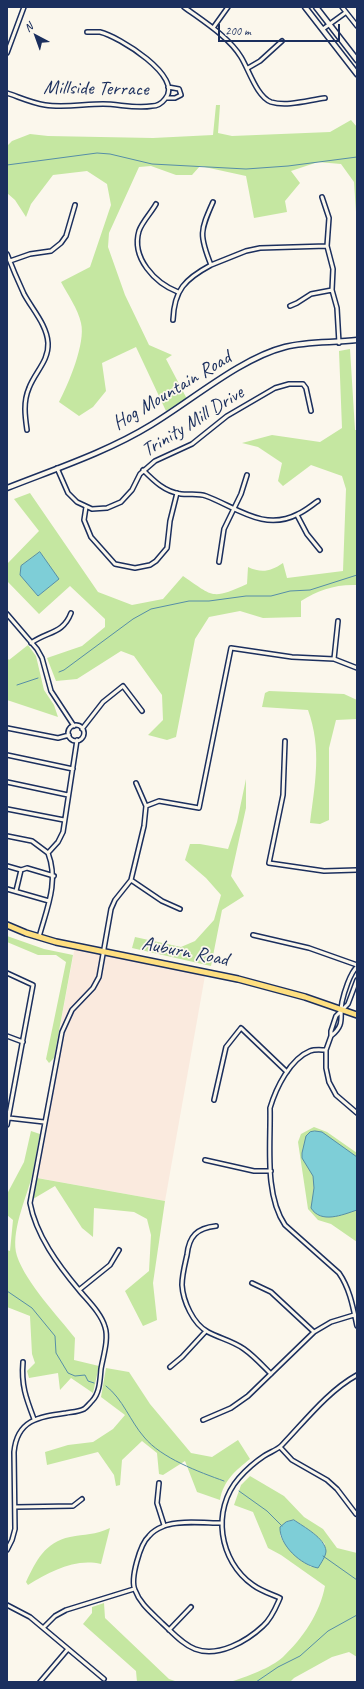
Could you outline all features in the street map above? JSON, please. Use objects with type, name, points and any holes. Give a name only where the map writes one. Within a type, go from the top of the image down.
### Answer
[{"type":"main road","name":"Auburn Road","points":[[7,925],[39,937],[77,947],[238,978],[357,1015]]},
{"type":"street","points":[[7,53],[22,11],[22,7]]},
{"type":"street","points":[[184,7],[212,28],[238,52],[248,68],[261,95],[269,101],[280,104],[325,98]]},
{"type":"street","points":[[212,28],[228,7]]},
{"type":"street","points":[[305,7],[357,74]]},
{"type":"street","points":[[316,7],[357,60]]},
{"type":"street","points":[[342,7],[345,13],[354,20],[357,26]]},
{"type":"street","points":[[323,29],[345,13]]},
{"type":"street","name":"Millside Terrace","points":[[7,93],[51,106],[105,104],[135,107],[153,106],[166,98],[169,92],[168,87],[161,73],[132,47],[100,32],[88,32]]},
{"type":"street","points":[[248,68],[260,62],[282,41]]},
{"type":"street","points":[[166,98],[175,98],[181,95],[179,89],[168,87]]},
{"type":"street","points":[[322,197],[329,218],[327,246],[333,269],[332,290],[337,308],[339,343]]},
{"type":"street","points":[[211,265],[202,240],[202,229],[213,202]]},
{"type":"street","points":[[156,204],[140,229],[138,246],[148,271],[158,281],[178,292]]},
{"type":"street","points":[[10,262],[30,254],[51,251],[61,243],[66,236],[75,205]]},
{"type":"street","points":[[173,320],[178,292],[186,281],[211,265],[246,251],[260,248],[327,246]]},
{"type":"street","points":[[7,254],[24,294],[46,332],[48,343],[47,353],[42,366],[29,387],[26,395],[24,411],[27,430]]},
{"type":"street","points":[[290,306],[311,294],[332,290]]},
{"type":"street","name":"Hog Mountain Road","points":[[7,488],[116,443],[150,426],[234,372],[270,352],[296,345],[339,343],[357,340]]},
{"type":"street","name":"Trinity Mill Drive","points":[[86,507],[107,508],[121,502],[132,490],[143,470],[155,461],[192,444],[227,416],[282,385],[303,384],[306,388],[311,411]]},
{"type":"street","points":[[58,468],[68,493],[77,502],[86,507],[84,520],[85,526],[91,537],[115,564],[135,568],[150,565],[156,561],[167,548],[170,521],[177,493]]},
{"type":"street","points":[[143,470],[160,486],[177,493],[204,495],[262,520],[277,520],[297,515],[318,501]]},
{"type":"street","points":[[219,562],[224,529],[234,509],[247,475]]},
{"type":"street","points":[[297,515],[307,534],[320,550]]},
{"type":"street","points":[[7,614],[42,658],[51,692],[74,726]]},
{"type":"street","points":[[31,643],[43,635],[58,630],[67,624],[71,614]]},
{"type":"street","points":[[334,659],[338,621]]},
{"type":"street","points":[[146,806],[160,801],[199,808],[231,648],[292,657],[334,659],[357,668]]},
{"type":"street","points":[[7,728],[58,738],[69,736],[71,739],[77,740],[82,737],[82,729],[103,702],[123,686],[142,711]]},
{"type":"street","points":[[69,736],[69,730],[74,726],[80,726],[82,729]]},
{"type":"street","points":[[48,853],[58,842],[63,832],[77,740]]},
{"type":"street","points":[[285,741],[283,795],[269,863],[324,872],[357,870]]},
{"type":"street","points":[[7,755],[73,769]]},
{"type":"street","points":[[7,782],[68,795]]},
{"type":"street","points":[[7,1550],[15,1529],[15,1441],[26,1424],[34,1419],[84,1409],[96,1397],[106,1340],[106,1328],[101,1317],[52,1254],[32,1213],[30,1195],[62,1032],[72,1010],[94,988],[99,977],[109,919],[115,900],[131,880],[144,826],[146,806],[136,783]]},
{"type":"street","points":[[7,809],[64,820]]},
{"type":"street","points":[[7,836],[32,841],[48,853],[54,876],[39,937]]},
{"type":"street","points":[[7,866],[21,870],[27,868],[54,876]]},
{"type":"street","points":[[16,891],[21,870]]},
{"type":"street","points":[[131,880],[162,901],[180,909]]},
{"type":"street","points":[[7,889],[49,901]]},
{"type":"street","points":[[253,935],[309,948],[357,966],[342,1001],[342,1019],[336,1032],[331,1036]]},
{"type":"street","points":[[7,973],[33,985],[23,1042],[9,1098],[9,1118],[7,1125]]},
{"type":"street","points":[[357,980],[348,1004],[341,1009],[336,1016],[326,1050],[326,1068],[329,1082],[336,1095],[357,1114]]},
{"type":"street","points":[[214,1100],[226,1047],[242,1028],[287,1072]]},
{"type":"street","points":[[7,1036],[23,1042]]},
{"type":"street","points":[[326,1050],[312,1050],[303,1054],[278,1085],[270,1108],[272,1194],[278,1216],[292,1233],[339,1273],[349,1292],[357,1326]]},
{"type":"street","points":[[9,1118],[44,1122]]},
{"type":"street","points":[[205,1160],[254,1171],[271,1170]]},
{"type":"street","points":[[216,1226],[202,1229],[192,1236],[188,1246],[182,1284],[185,1301],[193,1317],[206,1331],[243,1348],[257,1359],[271,1374]]},
{"type":"street","points":[[79,1290],[110,1265],[119,1250]]},
{"type":"street","points":[[252,1283],[271,1292],[314,1332]]},
{"type":"street","points":[[203,1420],[231,1408],[248,1396],[314,1332],[331,1322],[354,1315]]},
{"type":"street","points":[[170,1367],[182,1358],[206,1331]]},
{"type":"street","points":[[23,1362],[22,1379],[24,1394],[34,1419]]},
{"type":"street","points":[[221,1523],[178,1523],[164,1525],[148,1536],[141,1550],[134,1574],[134,1589],[147,1609],[184,1644],[196,1650],[209,1652],[223,1650],[264,1626],[275,1610],[280,1598],[264,1592],[253,1585],[234,1566],[222,1537],[221,1523],[229,1492],[237,1479],[263,1457],[280,1447],[324,1401],[347,1380],[357,1375]]},
{"type":"street","points":[[280,1447],[292,1460],[327,1480],[337,1489],[356,1514]]},
{"type":"street","points":[[159,1483],[157,1503],[164,1525]]},
{"type":"street","points":[[15,1507],[73,1506],[82,1499]]},
{"type":"street","points":[[43,1628],[55,1616],[66,1610],[134,1589]]},
{"type":"street","points":[[7,1605],[30,1617],[104,1679]]},
{"type":"street","points":[[169,1630],[191,1607]]},
{"type":"street","points":[[40,1682],[68,1649]]},
{"type":"shaded area","points":[[75,946],[206,970],[165,1201],[32,1177]]},
{"type":"green space","points":[[216,105],[220,105],[218,133],[232,136],[330,132],[351,120],[357,127],[357,227],[354,182],[341,164],[318,162],[291,171],[300,183],[285,201],[287,212],[254,218],[246,176],[200,166],[192,175],[176,175],[151,166],[139,167],[109,233],[108,247],[125,295],[149,345],[172,355],[166,359],[187,399],[166,411],[136,347],[102,363],[106,391],[93,407],[79,416],[59,402],[79,352],[82,331],[78,313],[61,282],[90,267],[111,205],[107,184],[87,171],[53,175],[31,204],[26,217],[15,200],[7,193],[7,146],[12,141],[30,134],[48,136],[153,138],[213,135]]},
{"type":"green space","points":[[350,349],[355,430],[357,430],[357,585],[335,587],[307,597],[301,601],[301,617],[263,618],[240,611],[209,617],[195,639],[176,737],[167,740],[148,735],[163,720],[162,695],[134,656],[121,651],[77,679],[56,681],[47,658],[82,646],[105,627],[105,619],[70,586],[39,614],[7,581],[7,564],[39,531],[14,499],[30,493],[98,592],[132,605],[163,599],[183,576],[207,592],[219,594],[247,584],[248,567],[266,571],[283,563],[287,578],[343,571],[346,489],[342,476],[311,465],[283,486],[278,481],[282,463],[258,447],[242,443],[272,435],[320,442],[342,428],[339,351]],"holes":[[[40,552],[58,579],[38,596],[20,574]]]},
{"type":"green space","points":[[28,645],[36,656],[44,690],[54,705],[58,717],[7,700],[7,658],[9,660]]},
{"type":"green space","points":[[269,691],[344,694],[357,700],[357,719],[336,720],[329,748],[329,820],[320,824],[310,823],[315,780],[316,752],[315,738],[308,710],[262,707],[265,693]]},
{"type":"green space","points":[[246,779],[246,808],[231,876],[244,896],[222,910],[211,966],[132,948],[135,937],[181,947],[195,941],[214,920],[221,895],[206,878],[185,860],[190,844],[200,844],[228,849],[237,822]]},
{"type":"green space","points":[[7,936],[44,949],[73,955],[54,1058],[49,1063],[46,1059],[66,962],[56,955],[38,955],[7,942]]},
{"type":"green space","points":[[314,1127],[327,1132],[357,1153],[357,1242],[331,1224],[318,1220],[308,1209],[298,1142],[301,1134]]},
{"type":"green space","points":[[31,1131],[40,1134],[32,1176],[17,1227],[15,1247],[17,1256],[27,1277],[75,1338],[74,1360],[99,1366],[93,1393],[71,1378],[60,1390],[58,1373],[29,1378],[27,1371],[35,1363],[32,1354],[30,1316],[7,1307],[7,1250],[10,1251],[13,1220],[7,1215],[7,1194],[24,1162]]},
{"type":"green space","points":[[37,1178],[165,1201],[153,1283],[157,1320],[143,1326],[125,1291],[149,1271],[151,1235],[147,1219],[134,1212],[94,1208],[93,1237],[82,1228],[55,1186],[33,1199]]},
{"type":"green space","points":[[106,1368],[129,1372],[150,1404],[191,1453],[212,1457],[238,1440],[250,1459],[231,1476],[224,1487],[220,1500],[197,1492],[185,1461],[163,1475],[159,1474],[157,1453],[142,1441],[122,1460],[120,1485],[116,1486],[114,1475],[98,1452],[47,1465],[45,1452],[68,1445],[93,1442],[113,1429],[125,1415],[101,1397]]},
{"type":"green space","points":[[250,1476],[284,1496],[304,1517],[323,1529],[337,1548],[357,1553],[357,1657],[349,1652],[332,1657],[294,1678],[290,1682],[230,1682],[251,1675],[272,1665],[290,1650],[304,1633],[315,1615],[323,1596],[325,1586],[281,1555],[268,1548],[253,1512],[234,1505],[241,1485]],"holes":[[[294,1520],[309,1530],[325,1544],[311,1567],[285,1544],[280,1535],[286,1522]]]},
{"type":"green space","points":[[110,1528],[101,1564],[81,1563],[63,1567],[28,1585],[26,1582],[38,1560],[54,1543],[70,1537],[95,1533]]},
{"type":"green space","points":[[104,1603],[105,1618],[169,1679],[178,1682],[137,1682],[136,1671],[83,1624],[92,1613],[92,1607]]},
{"type":"water","points":[[40,552],[59,579],[38,596],[20,575],[21,566]]},
{"type":"water","points":[[310,1132],[322,1132],[357,1157],[357,1210],[338,1216],[326,1217],[315,1213],[311,1208],[314,1188],[313,1176],[302,1158],[302,1153],[306,1136]]},
{"type":"water","points":[[294,1520],[318,1537],[325,1546],[325,1555],[318,1568],[305,1563],[298,1558],[283,1541],[280,1527],[286,1522]]},
{"type":"waterway","points":[[7,165],[97,153],[110,154],[152,164],[246,169],[288,166],[357,157]]},
{"type":"waterway","points":[[59,672],[64,670],[133,619],[151,609],[189,601],[209,601],[246,596],[271,596],[290,591],[310,590],[357,575]]},
{"type":"waterway","points":[[17,685],[38,678]]},
{"type":"waterway","points":[[7,1291],[32,1308],[55,1336],[56,1353],[68,1373],[75,1376],[85,1375],[88,1381],[94,1383]]},
{"type":"waterway","points":[[106,1386],[117,1397],[139,1431],[151,1445],[181,1464],[224,1481]]},
{"type":"waterway","points":[[239,1491],[267,1511],[282,1526]]},
{"type":"waterway","points":[[323,1556],[357,1580]]},
{"type":"waterway","points":[[256,1682],[278,1667],[300,1656],[328,1631],[357,1615]]}]
